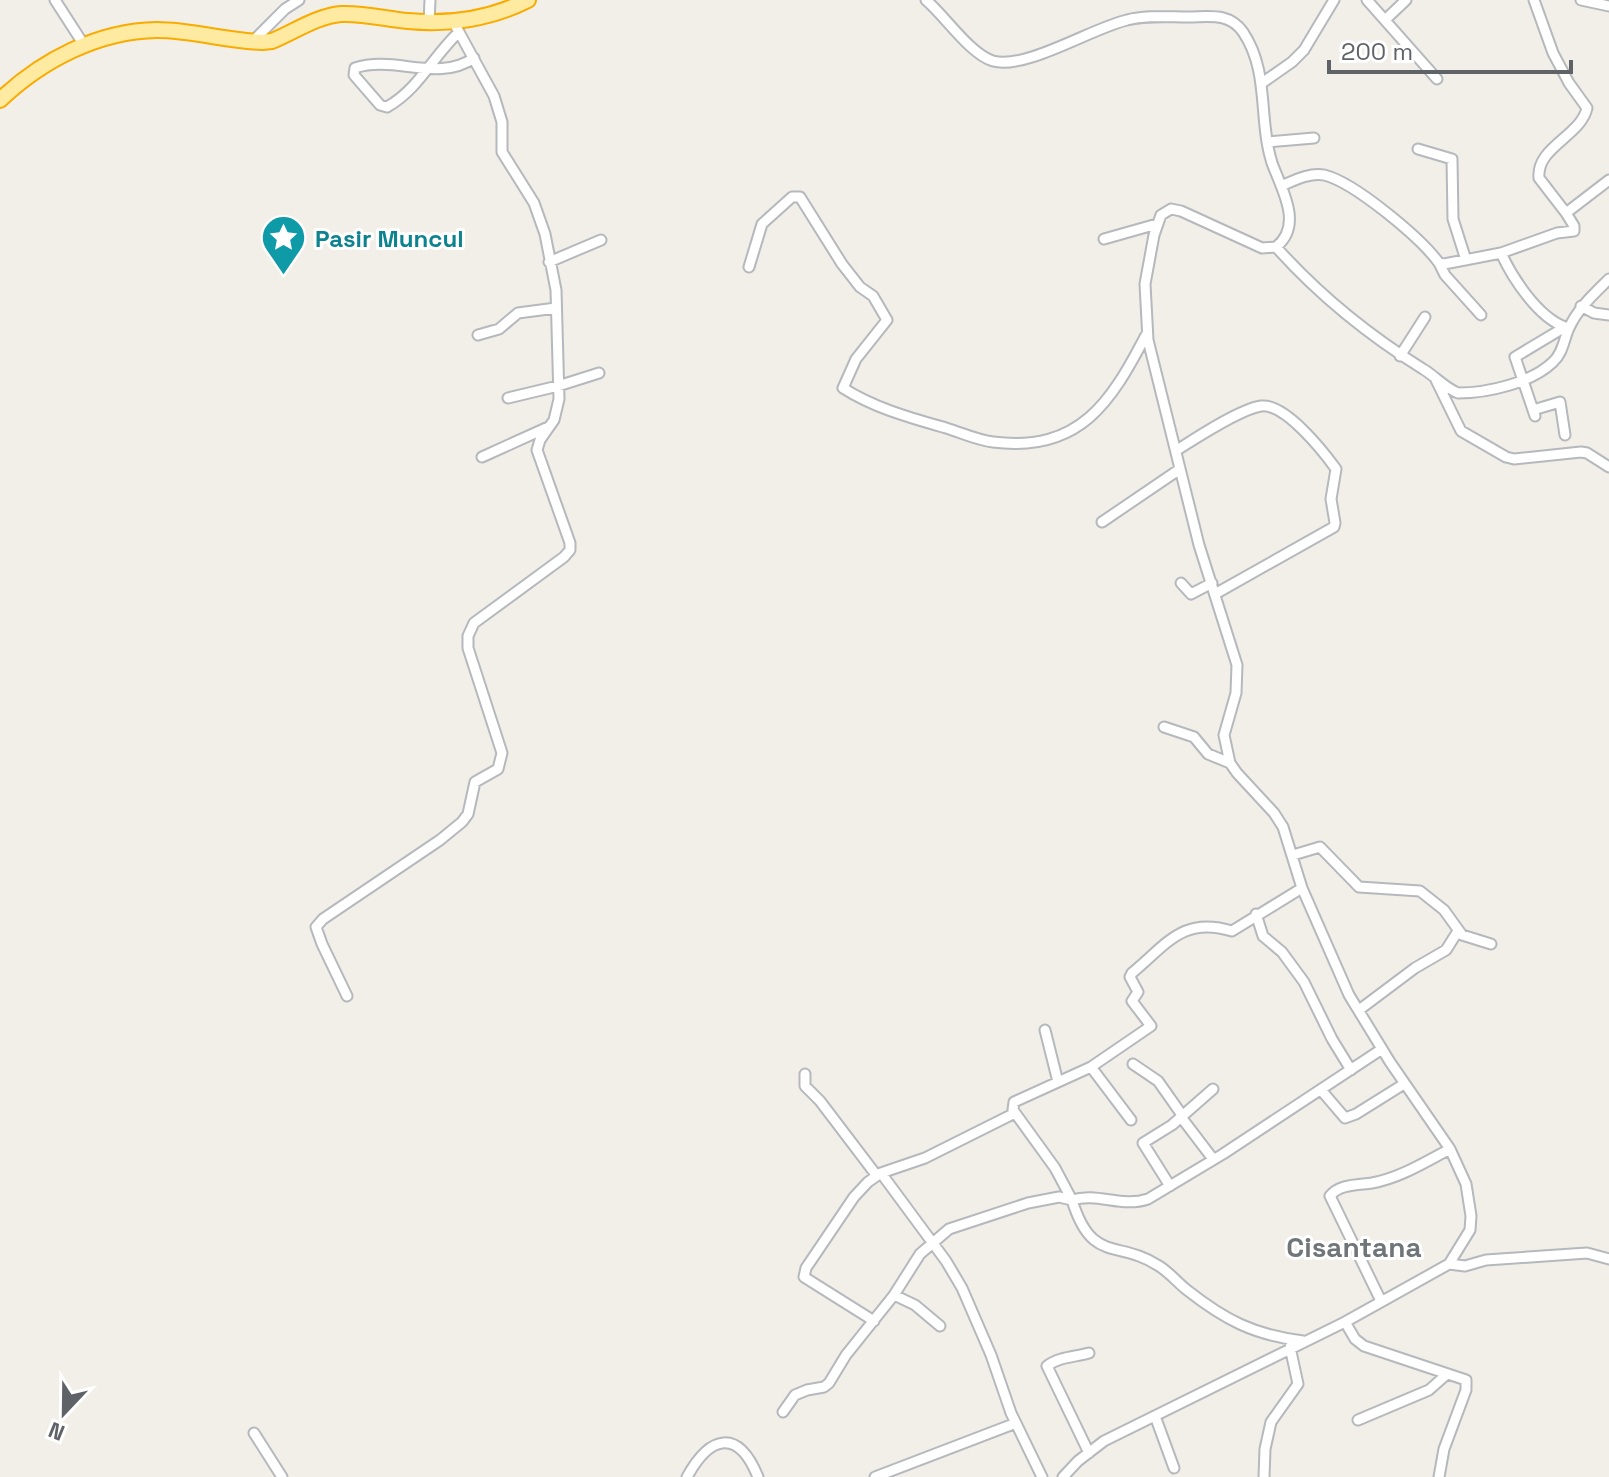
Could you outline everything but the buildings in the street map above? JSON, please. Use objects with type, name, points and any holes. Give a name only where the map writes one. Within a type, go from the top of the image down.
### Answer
[{"type":"highway","points":[[0,100],[36,71],[84,45],[139,31],[159,30],[252,42],[272,41],[325,17],[341,14],[429,22],[457,28],[528,0]]},
{"type":"street","points":[[55,0],[84,45]]},
{"type":"street","points":[[252,42],[285,9],[299,0]]},
{"type":"street","points":[[429,22],[430,0]]},
{"type":"street","points":[[926,0],[971,46],[997,62],[1025,58],[1130,19],[1224,17],[1243,32],[1253,51],[1262,83],[1267,142],[1290,225],[1286,237],[1276,247],[1262,248],[1176,209],[1165,212],[1157,224],[1145,284],[1150,350],[1180,469],[1237,665],[1236,693],[1224,735],[1230,763]]},
{"type":"street","points":[[1262,83],[1304,50],[1334,0]]},
{"type":"street","points":[[1367,0],[1437,79]]},
{"type":"street","points":[[1385,20],[1406,0]]},
{"type":"street","points":[[1439,263],[1501,253],[1557,233],[1574,231],[1566,213],[1538,173],[1542,160],[1573,131],[1585,116],[1587,108],[1553,53],[1534,0]]},
{"type":"street","points":[[1581,0],[1609,6]]},
{"type":"street","points":[[347,996],[316,930],[318,924],[440,840],[468,814],[475,782],[496,771],[502,761],[501,746],[468,648],[468,636],[474,623],[570,550],[538,456],[538,445],[556,411],[556,290],[541,218],[502,152],[500,111],[474,58],[457,28],[428,69],[403,97],[386,107],[380,105],[353,72],[362,66],[402,65],[428,69],[457,68],[474,58]]},
{"type":"street","points":[[1267,142],[1314,138]]},
{"type":"street","points":[[1418,149],[1452,159],[1453,219],[1466,260]]},
{"type":"street","points":[[1281,186],[1318,175],[1333,179],[1391,216],[1439,263],[1445,275],[1481,315]]},
{"type":"street","points":[[1566,213],[1609,180]]},
{"type":"street","points":[[749,267],[762,224],[792,197],[800,197],[806,202],[842,264],[858,285],[873,296],[887,320],[856,359],[843,388],[877,405],[991,442],[1020,444],[1048,438],[1089,420],[1108,399],[1147,332]]},
{"type":"street","points":[[1104,239],[1157,224]]},
{"type":"street","points":[[549,262],[601,240]]},
{"type":"street","points":[[1276,247],[1320,290],[1400,356],[1454,392],[1463,393],[1496,388],[1554,361],[1567,328],[1581,306],[1609,279]]},
{"type":"street","points":[[1501,253],[1524,293],[1556,324],[1567,328]]},
{"type":"street","points":[[1581,306],[1594,313],[1609,315]]},
{"type":"street","points":[[478,335],[499,329],[518,313],[556,308]]},
{"type":"street","points":[[1400,356],[1425,317]]},
{"type":"street","points":[[1565,435],[1560,402],[1534,413],[1515,359],[1516,354],[1567,328]]},
{"type":"street","points":[[508,398],[599,373]]},
{"type":"street","points":[[1435,377],[1461,431],[1506,457],[1514,459],[1581,452],[1609,467]]},
{"type":"street","points":[[1177,450],[1247,411],[1262,406],[1271,407],[1296,423],[1336,469],[1331,499],[1334,527],[1215,594]]},
{"type":"street","points":[[482,457],[549,427]]},
{"type":"street","points":[[1102,522],[1180,469]]},
{"type":"street","points":[[1181,583],[1191,594],[1212,583]]},
{"type":"street","points":[[1063,1477],[1104,1441],[1345,1322],[1449,1264],[1470,1230],[1466,1184],[1450,1149],[1404,1084],[1349,995],[1302,888],[1283,827],[1230,763],[1208,754],[1196,738],[1164,727]]},
{"type":"street","points":[[1293,855],[1320,847],[1352,882],[1364,889],[1420,891],[1444,910],[1458,931],[1491,944]]},
{"type":"street","points":[[1302,888],[1232,931],[1207,926],[1184,930],[1130,977],[1138,992],[1132,1001],[1151,1026],[1091,1067],[1014,1102],[1012,1106],[1055,1168],[1085,1229],[1105,1247],[1156,1264],[1214,1310],[1245,1328],[1270,1337],[1303,1341]]},
{"type":"street","points":[[1256,914],[1263,936],[1282,952],[1304,982],[1351,1070]]},
{"type":"street","points":[[1359,1010],[1415,968],[1446,950],[1458,931]]},
{"type":"street","points":[[1045,1030],[1058,1082]]},
{"type":"street","points":[[783,1412],[795,1395],[829,1383],[920,1254],[949,1229],[1028,1203],[1059,1197],[1072,1200],[1093,1196],[1118,1203],[1148,1199],[1382,1049]]},
{"type":"street","points":[[1133,1064],[1158,1081],[1213,1159]]},
{"type":"street","points":[[1091,1067],[1131,1120]]},
{"type":"street","points":[[805,1074],[805,1086],[879,1174],[962,1288],[1016,1423],[1042,1477]]},
{"type":"street","points":[[1321,1090],[1345,1118],[1404,1084]]},
{"type":"street","points":[[1170,1186],[1143,1143],[1172,1125],[1213,1089]]},
{"type":"street","points":[[874,1321],[804,1277],[806,1268],[854,1197],[879,1174],[905,1167],[1015,1113]]},
{"type":"street","points":[[1381,1301],[1330,1196],[1335,1190],[1353,1184],[1389,1179],[1450,1149]]},
{"type":"street","points":[[1449,1264],[1465,1266],[1486,1260],[1587,1253],[1609,1259]]},
{"type":"street","points":[[894,1295],[915,1305],[940,1326]]},
{"type":"street","points":[[1345,1322],[1355,1339],[1364,1346],[1391,1352],[1446,1375],[1460,1376],[1467,1382],[1444,1449],[1439,1477]]},
{"type":"street","points":[[1264,1477],[1265,1449],[1271,1422],[1298,1384],[1290,1347]]},
{"type":"street","points":[[1089,1353],[1063,1358],[1047,1366],[1089,1453]]},
{"type":"street","points":[[1358,1420],[1429,1390],[1446,1375]]},
{"type":"street","points":[[1155,1416],[1174,1468]]},
{"type":"street","points":[[875,1477],[1016,1423]]},
{"type":"street","points":[[254,1433],[282,1477]]},
{"type":"street","points":[[687,1477],[703,1451],[722,1443],[731,1443],[750,1457],[758,1477]]},
{"type":"place","name":"Pasir Muncul","points":[[284,277]]},
{"type":"district","name":"Cisantana","points":[[1354,1247]]}]
